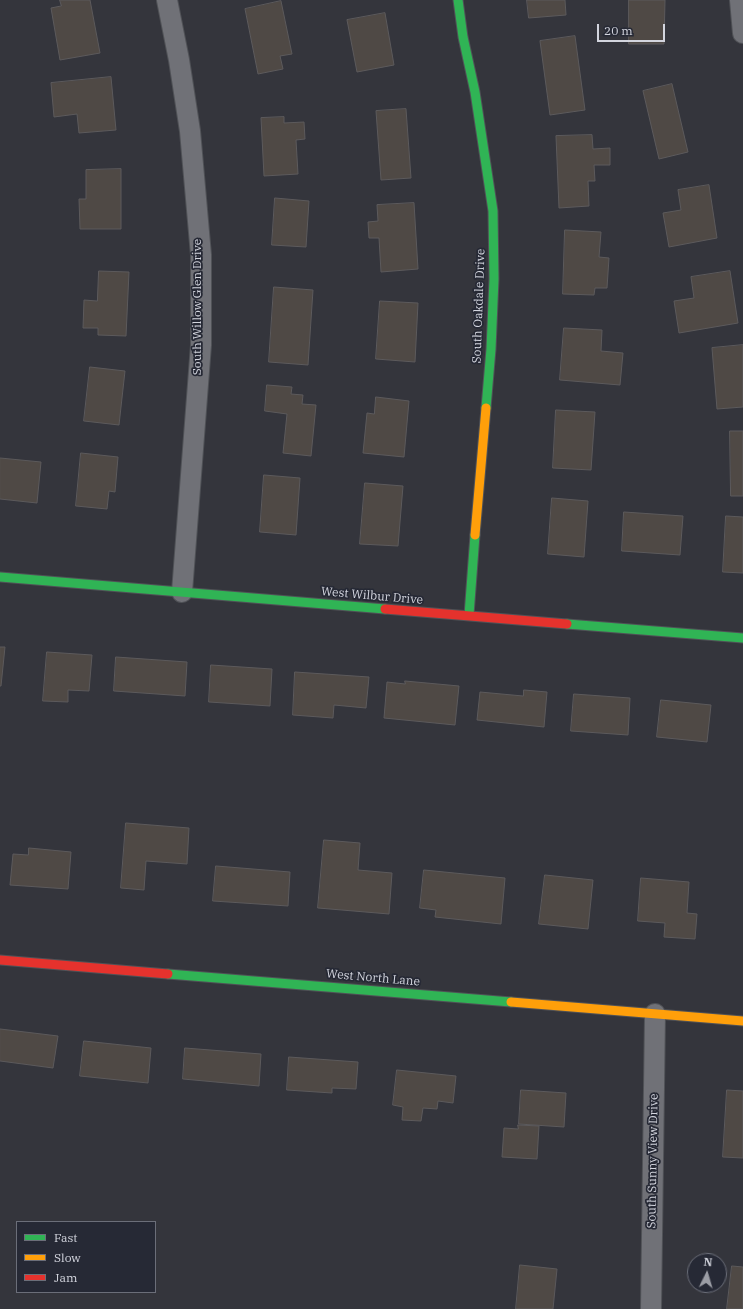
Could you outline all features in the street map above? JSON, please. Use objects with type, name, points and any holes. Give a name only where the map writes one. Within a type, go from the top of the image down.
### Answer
[{"type":"street","name":"South Willow Glen Drive","points":[[166,0],[180,60],[190,132],[201,255],[200,345],[182,592]]},
{"type":"street","name":"South Oakdale Drive","points":[[458,0],[463,37],[475,92],[492,211],[494,279],[492,349],[469,615]]},
{"type":"street","points":[[740,0],[743,33]]},
{"type":"street","name":"West Wilbur Drive","points":[[0,577],[743,638]]},
{"type":"street","name":"West North Lane","points":[[0,960],[743,1021]]},
{"type":"street","name":"South Sunny View Drive","points":[[651,1309],[655,1014]]},
{"type":"building","points":[[60,0],[90,0],[100,53],[60,60],[51,8],[61,6]]},
{"type":"building","points":[[527,0],[565,0],[566,15],[529,18]]},
{"type":"building","points":[[629,0],[665,0],[664,44],[629,44]]},
{"type":"building","points":[[281,1],[292,54],[280,56],[283,69],[258,74],[245,9]]},
{"type":"building","points":[[385,13],[394,65],[357,72],[347,20]]},
{"type":"building","points":[[575,36],[585,110],[550,115],[540,41]]},
{"type":"building","points":[[111,77],[116,130],[79,133],[77,114],[54,117],[51,83]]},
{"type":"building","points":[[672,84],[688,152],[659,159],[643,91]]},
{"type":"building","points":[[406,109],[411,178],[381,180],[376,111]]},
{"type":"building","points":[[284,117],[284,123],[304,122],[305,139],[296,140],[298,174],[264,176],[261,118]]},
{"type":"building","points":[[592,135],[593,149],[610,148],[610,165],[594,165],[595,181],[588,181],[589,206],[559,208],[556,136]]},
{"type":"building","points":[[121,169],[121,229],[80,229],[79,199],[86,199],[86,170]]},
{"type":"building","points":[[709,185],[717,238],[669,247],[663,213],[681,210],[678,190]]},
{"type":"building","points":[[275,198],[309,201],[306,247],[272,245]]},
{"type":"building","points":[[414,203],[418,269],[381,272],[379,238],[369,238],[368,222],[378,221],[377,205]]},
{"type":"building","points":[[565,230],[601,232],[599,257],[609,258],[607,288],[595,288],[594,295],[563,294]]},
{"type":"building","points":[[99,271],[129,272],[126,336],[98,335],[98,328],[83,328],[84,300],[97,301]]},
{"type":"building","points":[[730,271],[738,323],[679,333],[674,301],[694,298],[691,277]]},
{"type":"building","points":[[274,287],[313,290],[308,365],[269,362]]},
{"type":"building","points":[[380,301],[418,303],[415,362],[376,359]]},
{"type":"building","points":[[564,328],[602,330],[601,351],[623,353],[620,385],[560,380]]},
{"type":"building","points":[[743,345],[743,407],[717,409],[712,348]]},
{"type":"building","points":[[90,367],[125,371],[119,425],[84,421]]},
{"type":"building","points":[[267,385],[292,387],[291,394],[303,395],[302,404],[316,405],[311,456],[283,453],[287,414],[265,411]]},
{"type":"building","points":[[376,397],[409,401],[404,457],[363,453],[367,413],[374,414]]},
{"type":"building","points":[[556,410],[595,412],[591,470],[553,468]]},
{"type":"building","points":[[730,431],[743,431],[743,496],[731,496]]},
{"type":"building","points":[[81,453],[118,457],[115,492],[109,491],[107,509],[76,506]]},
{"type":"building","points":[[0,458],[41,462],[37,503],[0,499]]},
{"type":"building","points":[[264,475],[300,478],[296,535],[260,532]]},
{"type":"building","points":[[365,483],[403,486],[398,546],[360,544]]},
{"type":"building","points":[[552,498],[588,501],[584,557],[548,554]]},
{"type":"building","points":[[624,512],[683,516],[680,555],[622,551]]},
{"type":"building","points":[[726,516],[743,517],[743,573],[723,572]]},
{"type":"building","points":[[0,647],[5,647],[1,686],[0,686]]},
{"type":"building","points":[[47,652],[92,655],[89,691],[68,690],[68,702],[43,701]]},
{"type":"building","points":[[116,657],[187,662],[185,696],[114,691]]},
{"type":"building","points":[[211,665],[272,669],[270,706],[209,702]]},
{"type":"building","points":[[295,672],[369,677],[366,708],[334,705],[333,718],[293,715]]},
{"type":"building","points":[[405,681],[459,686],[455,725],[384,718],[387,682],[405,684]]},
{"type":"building","points":[[524,690],[547,692],[544,727],[477,720],[480,692],[523,696]]},
{"type":"building","points":[[574,694],[630,698],[628,735],[571,731]]},
{"type":"building","points":[[661,700],[711,705],[707,742],[657,737]]},
{"type":"building","points":[[126,823],[189,828],[187,864],[146,861],[144,890],[121,888]]},
{"type":"building","points":[[324,840],[360,843],[358,870],[392,873],[389,914],[318,908]]},
{"type":"building","points":[[29,848],[71,852],[68,889],[10,885],[13,854],[28,855]]},
{"type":"building","points":[[216,866],[290,872],[288,906],[213,901]]},
{"type":"building","points":[[424,870],[505,878],[501,924],[435,917],[436,910],[420,908]]},
{"type":"building","points":[[545,875],[593,880],[588,929],[539,924]]},
{"type":"building","points":[[641,878],[689,882],[687,913],[697,914],[695,939],[664,937],[665,923],[638,921]]},
{"type":"building","points":[[0,1029],[58,1036],[53,1068],[0,1061]]},
{"type":"building","points":[[84,1041],[151,1048],[148,1083],[80,1076]]},
{"type":"building","points":[[185,1048],[261,1054],[259,1086],[183,1079]]},
{"type":"building","points":[[289,1057],[358,1062],[356,1089],[332,1088],[332,1093],[287,1090]]},
{"type":"building","points":[[397,1070],[456,1076],[453,1103],[438,1101],[437,1109],[423,1108],[421,1121],[402,1120],[403,1107],[393,1105]]},
{"type":"building","points":[[521,1090],[566,1093],[564,1127],[519,1124]]},
{"type":"building","points":[[727,1090],[743,1091],[743,1158],[723,1157]]},
{"type":"building","points":[[518,1125],[539,1126],[537,1159],[502,1157],[504,1128],[518,1129]]},
{"type":"building","points":[[520,1265],[557,1269],[553,1309],[516,1309]]},
{"type":"building","points":[[732,1266],[743,1267],[743,1309],[727,1309]]},
{"type":"traffic: fast","points":[[458,0],[463,37],[475,92],[493,211],[494,279],[491,349],[486,408]]},
{"type":"traffic: fast","points":[[469,615],[475,535]]},
{"type":"traffic: fast","points":[[0,577],[385,609]]},
{"type":"traffic: fast","points":[[567,624],[743,638]]},
{"type":"traffic: fast","points":[[168,974],[511,1002]]},
{"type":"traffic: slow","points":[[475,535],[486,408]]},
{"type":"traffic: slow","points":[[511,1002],[743,1021]]},
{"type":"traffic: jam","points":[[385,609],[567,624]]},
{"type":"traffic: jam","points":[[0,960],[168,974]]}]
